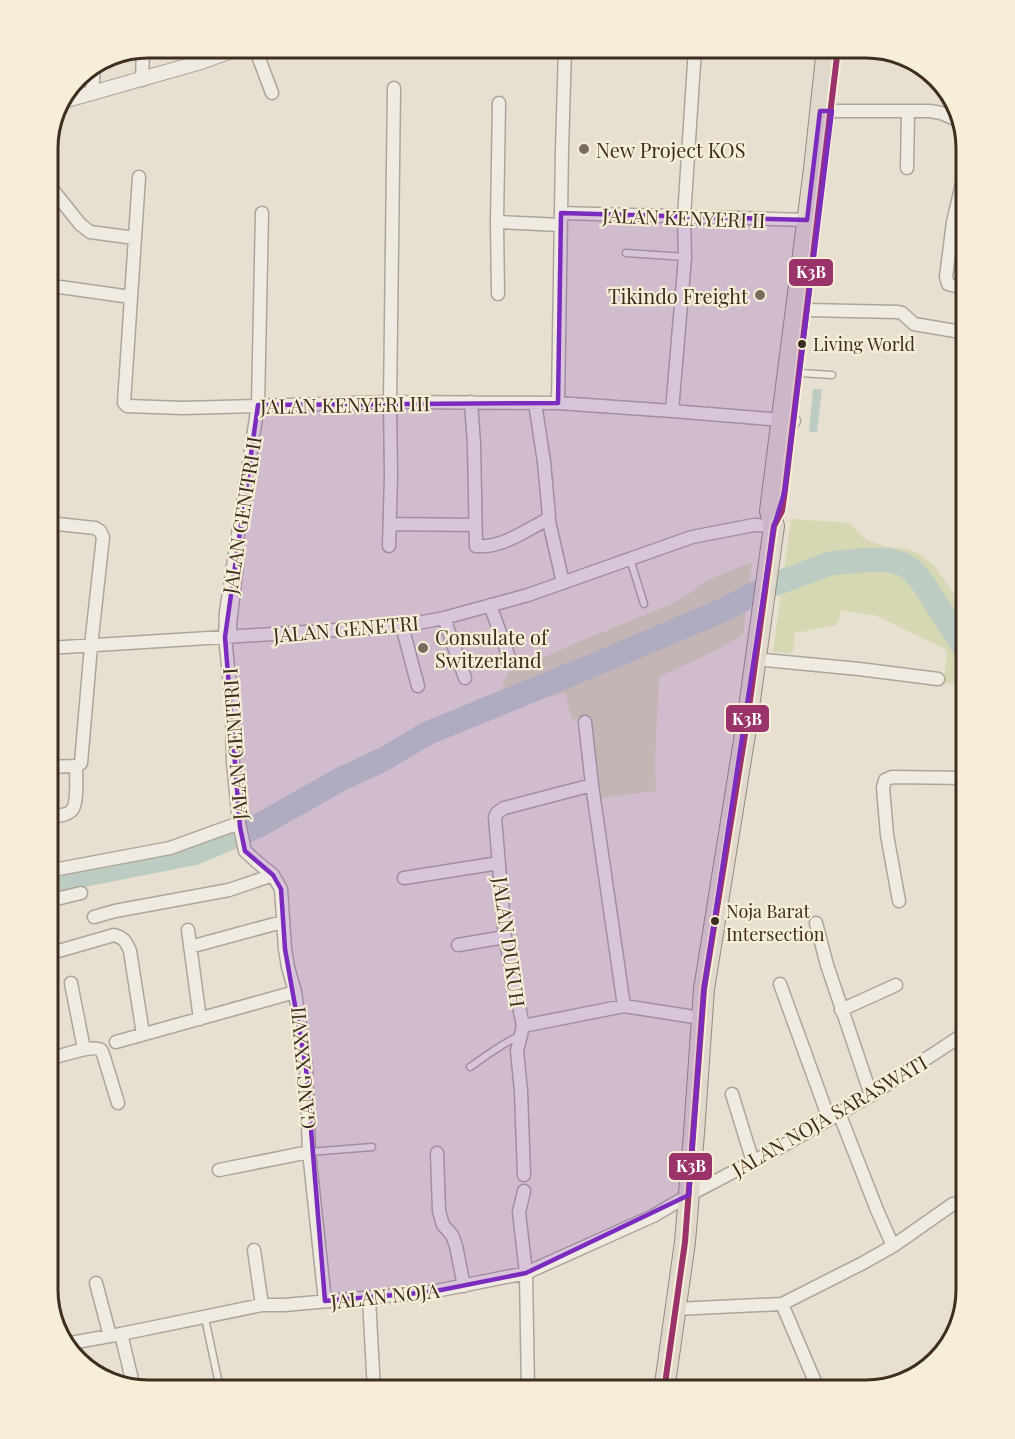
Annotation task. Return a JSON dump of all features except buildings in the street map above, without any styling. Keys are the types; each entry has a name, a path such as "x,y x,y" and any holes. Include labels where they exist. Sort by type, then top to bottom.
{"highway":[{"path":"788,421 800,373 807,310 826,111 827,59"},
{"path":"666,1380 676,1309 682,1199 704,989 745,733 772,534 782,511 807,220 836,59"}],"street":[{"path":"142,59 142,80"},
{"path":"74,98 208,59"},
{"path":"259,59 272,93"},
{"path":"558,403 566,59"},
{"path":"672,411 685,257 684,217 694,59"},
{"path":"92,93 93,78"},
{"path":"390,546 394,88"},
{"path":"498,294 499,103"},
{"path":"826,111 930,111 951,117"},
{"path":"907,168 908,111"},
{"name":"JALAN KENYERI III","path":"139,177 124,403 127,406 183,408 390,402 558,403 788,421"},
{"path":"59,198 80,224 90,232 135,238"},
{"path":"956,209 946,280 950,285 956,286"},
{"name":"JALAN GENITRI II","path":"229,637 226,612 258,405 262,213"},
{"name":"JALAN KENYERI II","path":"497,222 684,217 807,220"},
{"path":"59,287 131,297"},
{"path":"807,310 898,312 914,324 956,331"},
{"path":"471,402 476,546 490,547 504,542 548,518"},
{"path":"535,403 548,518 563,583"},
{"path":"58,767 76,766 81,763 82,758 91,646 104,537 95,528 59,524"},
{"path":"390,524 476,525"},
{"name":"JALAN GENETRI","path":"59,648 402,626 444,618 528,596 692,537 754,525 772,534"},
{"path":"490,605 510,660"},
{"path":"444,618 465,678"},
{"path":"402,626 418,686"},
{"name":"JALAN GENITRI I","path":"229,637 239,825 245,851 273,875"},
{"path":"756,653 938,680"},
{"path":"585,722 624,1006"},
{"path":"58,815 72,810 75,802 76,766"},
{"path":"899,901 887,835 883,788 885,780 892,777 956,778"},
{"name":"JALAN DUKUH","path":"592,785 504,808 495,817 505,937 522,1031 624,1006 701,1019"},
{"path":"58,869 170,848 239,825"},
{"path":"404,878 499,863"},
{"path":"94,917 230,890 273,875"},
{"name":"GANG XXXVII","path":"273,875 281,889 282,922 288,967 306,1068 309,1152 325,1301"},
{"path":"58,898 81,893"},
{"path":"190,948 282,922"},
{"path":"816,923 827,965 871,1095"},
{"path":"188,930 200,1019"},
{"path":"58,951 114,936 123,938 130,951 143,1035"},
{"path":"458,945 505,937"},
{"path":"71,983 84,1049"},
{"path":"780,984 834,1116 893,1246"},
{"path":"842,1010 896,985"},
{"path":"116,1042 294,992"},
{"path":"522,1031 517,1051 524,1175"},
{"name":"JALAN NOJA SARASWATI","path":"682,1199 795,1139 871,1095 956,1039"},
{"path":"58,1056 84,1049 101,1050 118,1103"},
{"path":"732,1094 753,1162"},
{"path":"219,1170 309,1152"},
{"path":"437,1153 439,1211 443,1225 452,1235 456,1246 464,1286"},
{"path":"524,1191 519,1212 526,1273 528,1380"},
{"name":"JALAN NOJA","path":"75,1342 262,1305 431,1292 526,1273 624,1230 682,1199"},
{"path":"676,1309 782,1304 893,1246 953,1204"},
{"path":"254,1250 262,1305"},
{"path":"96,1283 131,1379"},
{"path":"369,1298 373,1380"},
{"path":"782,1304 814,1380"}],"lane":[{"path":"626,253 685,257"},
{"path":"800,373 832,375"},
{"path":"630,559 644,604"},
{"path":"229,637 233,625 240,563"},
{"path":"470,1067 522,1031"},
{"path":"309,1152 372,1147"},
{"path":"205,1318 218,1380"}],"highlighted area":[{"path":"820,111 832,111 785,490 774,526 704,989 689,1195 526,1273 431,1292 325,1301 306,1068 285,949 281,889 273,875 245,851 240,827 225,637 258,405 558,403 561,213 807,220"}],"green space":[{"path":"791,519 850,523 862,537 869,541 918,553 934,565 956,598 956,684 943,683 947,654 945,649 875,615 840,612 836,625 795,632 793,653 773,652"},
{"path":"752,562 743,635 659,677 655,760 656,791 599,798 590,717 572,719 565,693 506,708 503,689 509,672 667,606 705,582"}],"shaded area":[{"path":"813,389 822,389 817,432 809,432"}],"waterway":[{"path":"58,880 195,853 258,826 428,733 725,609 772,585 832,563 889,560 903,564 912,570 923,583 956,635"}],"transit line":[{"name":"K3B","path":"666,1380 685,1242 704,989 747,722 774,526 782,511 785,490 837,59"}],"place":[{"name":"New Project KOS","path":"584,149"},
{"name":"Tikindo Freight","path":"760,295"},
{"name":"Living World","path":"802,344"},
{"name":"Consulate of Switzerland","path":"423,648"},
{"name":"Noja Barat Intersection","path":"715,921"}]}
